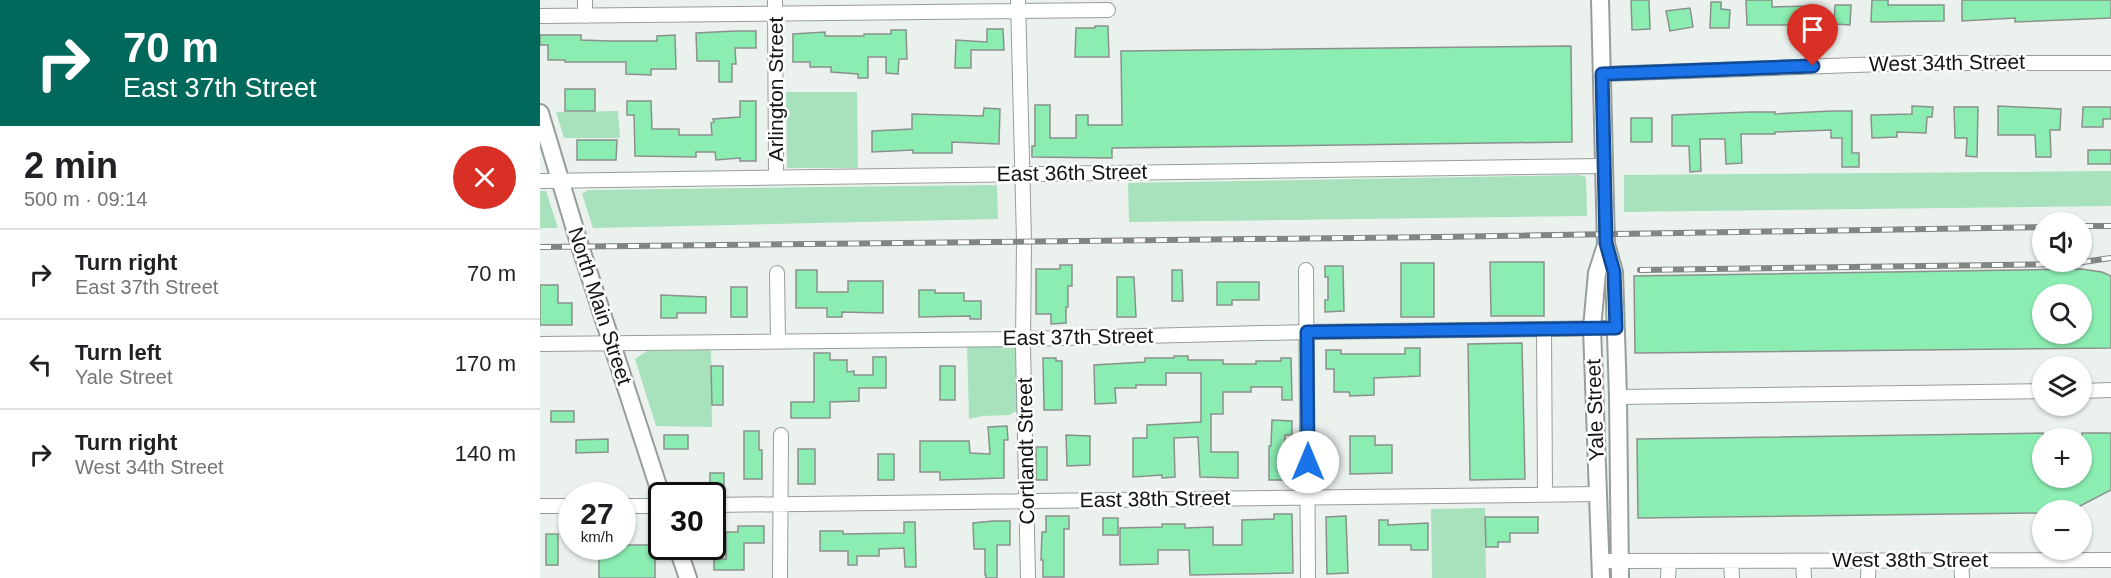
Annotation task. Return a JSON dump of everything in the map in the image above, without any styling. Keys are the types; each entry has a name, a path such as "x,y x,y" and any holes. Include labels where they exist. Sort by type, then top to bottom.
{"main road":[{"name":"Yale Street","path":"1600,0 1606,243 1614,272 1616,328 1620,570"},
{"name":"North Main Street","path":"540,113 657,482"},
{"name":"Yale Street","path":"1601,569 1592,328 1597,273 1606,243"},
{"path":"1594,396 1618,397"},
{"path":"681,560 687,578"}],"street":[{"path":"585,0 585,16"},
{"path":"540,16 775,7 1018,6 1108,10"},
{"name":"Cortlandt Street","path":"1018,6 1028,578"},
{"name":"Arlington Street","path":"775,7 776,177"},
{"name":"West 34th Street","path":"1602,74 1924,63 2111,63"},
{"name":"East 36th Street","path":"540,181 1604,166"},
{"path":"1306,270 1308,578"},
{"path":"777,273 778,340"},
{"name":"East 37th Street","path":"540,344 1023,339 1616,328"},
{"path":"1544,329 1545,494"},
{"path":"2092,391 2111,390"},
{"path":"1618,397 2032,391"},
{"path":"780,578 781,435"},
{"name":"East 38th Street","path":"726,505 1598,494"},
{"path":"540,506 558,506"},
{"path":"1868,578 1869,560"},
{"path":"1961,560 1962,578"},
{"name":"West 38th Street","path":"1601,569 1620,570 1669,561 2111,560"},
{"path":"1668,578 1669,561"},
{"path":"1731,561 1732,578"},
{"path":"1803,561 1804,578"}],"green space":[{"path":"786,92 857,92 858,168 787,168"},
{"path":"618,111 620,138 564,138 556,112"},
{"path":"2111,171 2111,206 1624,212 1624,175"},
{"path":"1579,175 1586,177 1587,216 1129,222 1128,183"},
{"path":"997,185 998,219 593,228 582,194 588,190"},
{"path":"540,191 546,191 558,228 540,228"},
{"path":"967,344 1014,344 1018,347 1019,412 969,419"},
{"path":"711,350 712,427 656,426 635,359 647,351"},
{"path":"1485,508 1486,578 1432,578 1431,509"}],"building":[{"path":"1631,0 1649,0 1650,29 1632,30"},
{"path":"1746,0 1772,0 1772,7 1812,6 1812,25 1747,25"},
{"path":"1872,0 1888,0 1888,5 1944,5 1944,21 1871,22"},
{"path":"1962,0 2111,0 2111,18 2015,22 2015,18 1962,21"},
{"path":"1711,2 1721,2 1721,9 1730,10 1729,28 1710,28"},
{"path":"1835,5 1851,5 1850,25 1834,24"},
{"path":"1690,8 1693,27 1670,31 1666,11"},
{"path":"1095,26 1108,26 1109,57 1075,57 1076,28 1095,28"},
{"path":"987,29 1003,29 1004,50 971,50 971,68 955,68 956,40 987,42"},
{"path":"891,30 906,30 907,59 899,59 898,74 886,73 886,57 868,57 868,78 858,78 858,74 831,72 831,67 810,67 810,62 793,62 793,34 825,32 825,36 864,36 864,34 891,34"},
{"path":"756,31 756,48 735,48 736,64 732,64 732,82 719,82 719,61 697,61 696,33"},
{"path":"540,35 581,35 581,40 657,41 657,36 675,35 676,69 651,69 651,75 626,74 626,62 548,60 548,45 540,45"},
{"path":"1571,46 1572,142 1112,148 1112,158 1032,157 1032,146 1035,146 1035,105 1050,105 1050,138 1076,138 1076,115 1088,115 1088,125 1122,125 1121,51"},
{"path":"565,89 595,89 595,111 565,111"},
{"path":"627,101 651,101 652,129 679,129 679,135 712,135 713,119 740,117 740,101 756,101 756,161 740,161 740,158 716,160 715,152 696,152 696,157 635,156 634,115 627,115"},
{"path":"1912,106 1933,107 1932,117 1927,117 1926,133 1897,132 1897,137 1872,138 1871,115 1912,114"},
{"path":"1998,106 2061,109 2060,130 2050,130 2051,157 2036,157 2035,135 1998,135"},
{"path":"1954,107 1978,107 1977,157 1966,156 1967,138 1955,138"},
{"path":"2083,107 2111,107 2111,119 2103,119 2103,127 2082,127"},
{"path":"984,108 1000,109 999,144 952,142 952,153 913,153 913,150 872,152 872,131 912,129 912,114 983,116"},
{"path":"1852,111 1852,153 1859,153 1859,167 1842,167 1842,138 1831,138 1831,130 1741,134 1742,163 1726,164 1725,139 1700,139 1701,171 1690,172 1689,146 1672,146 1672,115"},
{"path":"1631,118 1652,118 1652,142 1631,142"},
{"path":"577,140 617,140 616,160 577,160"},
{"path":"2088,150 2111,150 2111,164 2088,164"},
{"path":"1490,262 1544,262 1544,316 1491,316"},
{"path":"1401,263 1434,263 1434,317 1401,317"},
{"path":"1060,265 1072,265 1072,286 1068,286 1066,323 1051,324 1051,314 1036,314 1036,269 1060,269"},
{"path":"1325,266 1343,266 1344,311 1325,312 1325,300 1328,300 1328,277 1325,277"},
{"path":"796,270 817,270 817,292 848,292 848,281 883,281 883,313 842,312 842,317 827,317 827,308 796,308"},
{"path":"1172,270 1182,270 1183,301 1172,301"},
{"path":"2032,270 2032,272 2092,271 2111,276 2111,348 1635,353 1634,276"},
{"path":"1117,277 1134,277 1136,317 1117,317"},
{"path":"1217,282 1259,282 1259,300 1232,300 1232,305 1217,305"},
{"path":"540,285 558,285 558,303 572,303 572,325 540,325"},
{"path":"731,287 747,287 747,317 731,317"},
{"path":"919,290 935,290 935,293 964,293 964,301 981,301 981,319 970,319 970,316 919,317"},
{"path":"661,295 706,297 706,313 677,313 677,318 661,318"},
{"path":"1522,343 1525,479 1470,480 1468,344"},
{"path":"1405,348 1420,348 1420,376 1374,378 1374,395 1350,396 1349,392 1334,392 1334,369 1326,369 1326,350 1341,350 1341,354 1405,354"},
{"path":"814,353 830,353 830,360 847,360 847,372 854,371 854,375 873,375 873,357 886,357 886,388 859,388 859,401 830,402 830,418 791,418 791,402 814,402"},
{"path":"1174,356 1188,356 1188,360 1223,360 1223,364 1256,364 1256,361 1281,361 1281,358 1291,358 1292,400 1282,400 1282,387 1251,387 1251,392 1223,392 1223,414 1211,414 1211,452 1238,452 1238,478 1200,477 1198,437 1174,438 1175,477 1162,478 1162,475 1133,477 1133,438 1147,438 1147,425 1201,422 1201,373 1166,373 1166,385 1115,388 1116,403 1095,404 1094,365 1145,362 1145,358 1174,358"},
{"path":"1043,358 1056,358 1056,361 1062,361 1062,410 1044,410"},
{"path":"711,366 723,366 723,405 712,405"},
{"path":"940,366 955,366 955,400 940,400"},
{"path":"551,411 574,411 574,422 551,422"},
{"path":"1272,420 1292,421 1292,435 1285,435 1285,480 1269,480"},
{"path":"1007,426 1008,440 1004,440 1004,478 940,480 940,472 920,472 920,441 969,441 970,453 990,454 988,427"},
{"path":"744,431 759,431 759,450 762,450 762,479 744,479"},
{"path":"2032,433 2032,488 2092,488 2092,433 2111,433 2111,490 2092,500 2032,500 2032,513 1638,518 1637,439"},
{"path":"664,435 688,435 688,449 664,449"},
{"path":"1066,435 1090,436 1090,465 1067,466"},
{"path":"1350,436 1375,436 1375,445 1392,445 1392,473 1350,474"},
{"path":"608,439 608,452 576,453 576,440"},
{"path":"1036,447 1047,447 1047,480 1036,480"},
{"path":"798,449 815,449 815,484 798,484"},
{"path":"878,454 894,454 894,480 878,480"},
{"path":"710,473 724,473 724,482 710,482"},
{"path":"1274,514 1292,514 1293,573 1190,575 1189,550 1158,550 1158,564 1120,565 1120,528 1162,527 1162,524 1185,524 1185,528 1213,527 1213,545 1242,545 1242,520 1274,519"},
{"path":"1046,516 1069,516 1069,529 1064,529 1064,577 1043,577 1042,532 1046,532"},
{"path":"1346,516 1348,573 1327,574 1326,517"},
{"path":"1485,517 1538,517 1538,533 1510,533 1510,542 1498,542 1498,547 1486,547"},
{"path":"1103,518 1118,518 1118,535 1103,535"},
{"path":"1379,520 1388,520 1388,525 1428,523 1428,550 1411,550 1411,545 1379,545"},
{"path":"1010,521 1010,545 997,545 997,578 986,578 985,549 974,549 973,523"},
{"path":"904,522 915,522 916,567 905,567 904,548 879,549 879,556 857,556 857,565 848,565 848,551 820,551 820,531 843,531 843,534 904,533"},
{"path":"738,526 764,526 764,543 744,543 744,570 714,570 714,560 726,560 726,532 738,532"},
{"path":"546,534 558,534 558,565 546,565"},
{"path":"636,545 648,545 648,560 655,560 655,578 599,578 599,560 636,560"}],"railway":[{"path":"2092,226 2111,226"},
{"path":"540,247 1439,237 2032,227"},
{"path":"1640,270 2069,264 2111,258"}],"route":[{"path":"1308,462 1307,332 1616,328 1614,272 1606,243 1602,74 1813,66"}]}
